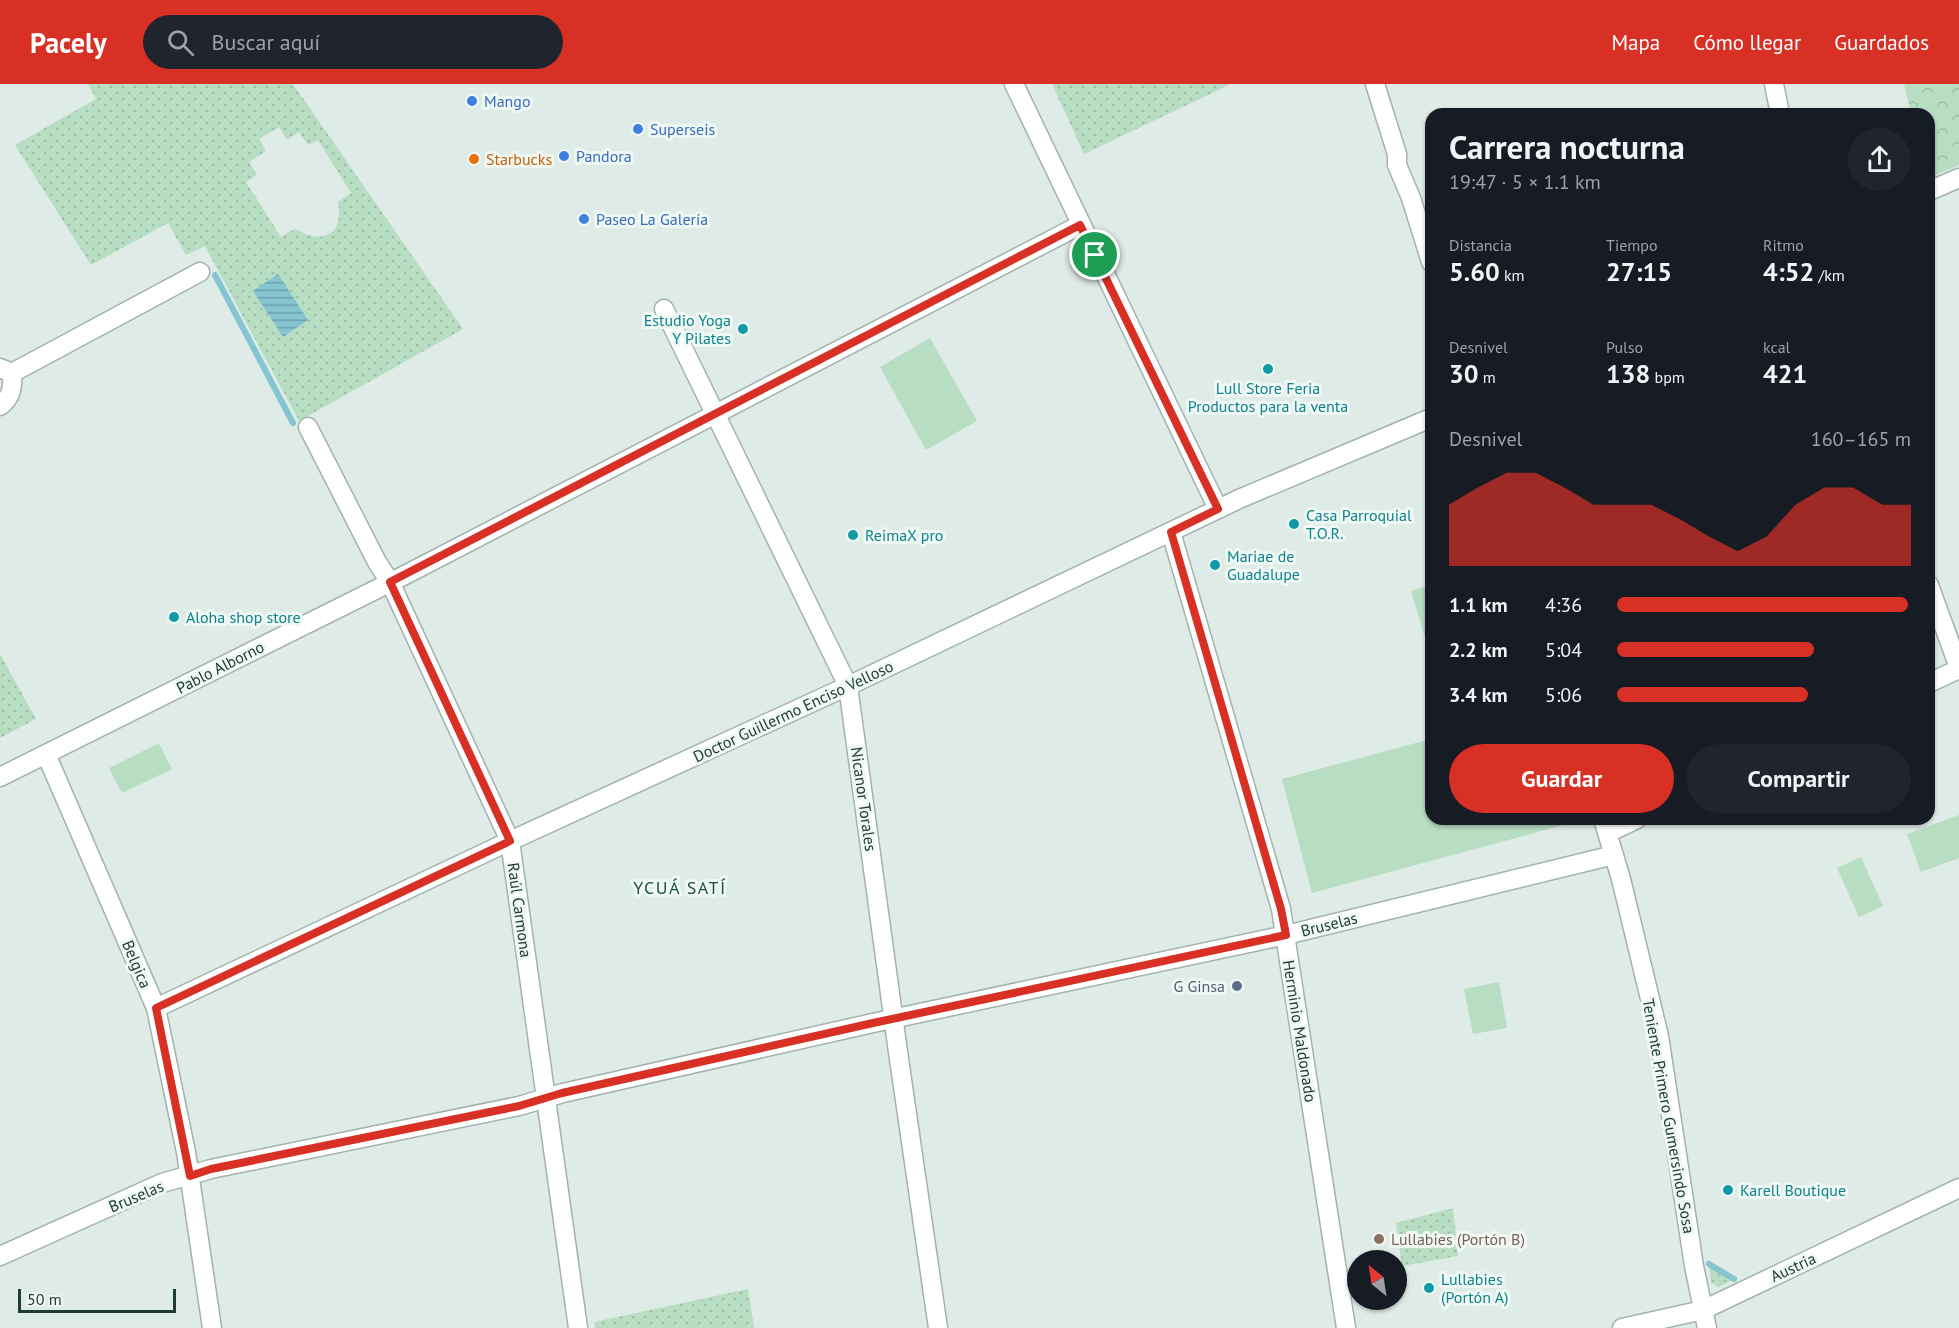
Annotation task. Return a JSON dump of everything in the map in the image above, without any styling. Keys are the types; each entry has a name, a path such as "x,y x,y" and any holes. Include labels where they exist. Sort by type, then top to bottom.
{"street":[{"path":"1014,84 1218,509"},
{"path":"1375,84 1396,154 1397,165 1411,198 1425,243"},
{"path":"1774,84 1779,108"},
{"path":"1935,188 1959,178"},
{"name":"Pablo Alborno","path":"0,777 390,582 1080,225"},
{"path":"0,406 8,400 13,386 6,371 200,272"},
{"name":"Nicanor Torales","path":"664,309 848,686 938,1328"},
{"name":"Doctor Guillermo Enciso Velloso","path":"156,1008 510,841 848,686 1218,509 1425,421"},
{"name":"Raúl Carmona","path":"308,427 371,552 390,582 510,841 578,1328"},
{"name":"Herminio Maldonado","path":"1171,532 1278,898 1286,935 1346,1328"},
{"path":"1935,602 1959,668 1935,680"},
{"name":"Belgica","path":"46,754 156,1008 190,1176 212,1328"},
{"name":"Teniente Primero Gumersindo Sosa","path":"1605,826 1659,1036 1694,1266 1707,1328"},
{"name":"Bruselas","path":"0,1256 162,1183 211,1169 519,1106 894,1018 1286,935 1614,855"},
{"name":"Austria","path":"1622,1328 1703,1310 1959,1188"}],"green space":[{"path":"88,84 293,84 463,329 299,421 205,246 186,255 168,223 91,265 15,145 96,99","holes":["279,127 287,140 299,132 308,145 318,140 351,193 338,202 338,222 336,228 327,235 312,236 294,229 281,237 246,182 257,175 249,162 266,151 259,139"]},
{"path":"1052,84 1231,84 1084,154"},
{"path":"1904,84 1959,84 1959,165 1935,175 1935,108 1910,108"},
{"path":"930,338 977,421 926,450 880,367"},
{"path":"1425,587 1425,638 1411,591"},
{"path":"0,654 36,719 0,738"},
{"path":"1425,741 1425,825 1564,825 1312,893 1282,779"},
{"path":"159,743 172,769 122,793 109,768"},
{"path":"1959,815 1959,858 1921,872 1907,834"},
{"path":"1861,857 1883,906 1859,917 1837,868"},
{"path":"1499,982 1507,1028 1473,1034 1464,989"},
{"path":"1453,1208 1458,1256 1407,1265 1407,1250 1400,1250 1396,1223"},
{"path":"1709,1264 1734,1279 1718,1287 1711,1282"},
{"path":"748,1289 754,1328 595,1328 594,1322"}],"water":[{"path":"278,274 308,320 283,337 253,291"}],"waterway":[{"path":"215,275 293,423"},
{"path":"1709,1264 1734,1279"}],"place":[{"name":"Mango","path":"472,101"},
{"name":"Superseis","path":"638,129"},
{"name":"Pandora","path":"564,156"},
{"name":"Starbucks","path":"474,159"},
{"name":"Paseo La Galería","path":"584,219"},
{"name":"Estudio Yoga Y Pilates","path":"743,329"},
{"name":"Lull Store Feria Productos para la venta","path":"1268,369"},
{"name":"Casa Parroquial T.O.R.","path":"1294,524"},
{"name":"ReimaX pro","path":"853,535"},
{"name":"Mariae de Guadalupe","path":"1215,565"},
{"name":"Aloha shop store","path":"174,617"},
{"name":"G Ginsa","path":"1237,986"},
{"name":"Karell Boutique","path":"1728,1190"},
{"name":"Lullabies (Portón B)","path":"1379,1239"},
{"name":"Lullabies (Portón A)","path":"1429,1288"}],"district":[{"name":"YCUÁ SATÍ","path":"680,888"}],"route":[{"path":"1080,225 1095,255 1218,509 1171,532 1281,909 1286,935 873,1023 562,1093 519,1106 211,1169 190,1176 156,1008 510,841 390,582 1080,225"}]}
